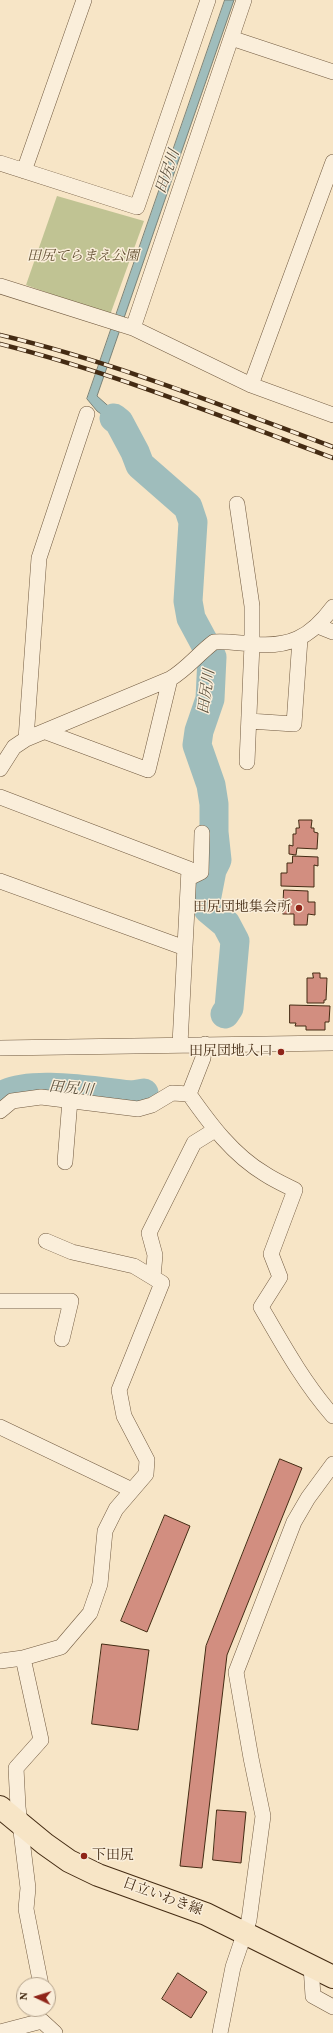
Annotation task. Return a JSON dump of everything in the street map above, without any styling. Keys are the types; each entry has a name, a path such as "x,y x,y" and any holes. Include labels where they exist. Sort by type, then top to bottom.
{"main road":[{"name":"日立いわき線","path":"0,1807 21,1825 69,1860 98,1875 206,1914 245,1932 333,1977"}],"street":[{"path":"24,171 84,0"},
{"path":"0,163 137,207 208,0"},
{"path":"124,325 244,0"},
{"path":"231,38 333,72"},
{"path":"251,385 328,194 333,162"},
{"path":"0,286 124,325 251,385 333,415"},
{"path":"26,739 39,558 87,414"},
{"path":"237,504 252,606 252,644 247,762"},
{"path":"1,766 14,747 26,739 46,732 106,704 170,680 186,669 209,646 288,643 300,639 318,626 333,607"},
{"path":"318,626 333,632"},
{"path":"249,721 294,724 300,639"},
{"path":"46,732 148,770 170,680"},
{"path":"0,797 189,868 180,1044"},
{"path":"189,878 200,872 202,833"},
{"path":"0,881 185,948"},
{"path":"0,1048 180,1044 333,1043"},
{"path":"189,1094 203,1058 205,1044"},
{"path":"0,1111 12,1101 40,1097 138,1109 152,1105 172,1093 189,1094"},
{"path":"189,1094 215,1130 239,1154 264,1174 295,1190 271,1254 280,1277 261,1307 284,1347 316,1396 333,1416"},
{"path":"65,1162 70,1100"},
{"path":"153,1277 154,1255 149,1233 194,1143 215,1130"},
{"path":"0,1661 23,1658 61,1647 90,1613 100,1584 105,1532 116,1509 146,1474 147,1460 124,1416 118,1390 162,1283 134,1266 72,1252 46,1241"},
{"path":"0,1301 71,1301 62,1339"},
{"path":"0,1427 132,1490"},
{"path":"220,2033 233,1967 249,1920 263,1816 236,1672 294,1522 308,1498 333,1464"},
{"path":"23,1658 41,1740 16,1768 28,1888 26,1909 39,1977"},
{"path":"311,1966 313,1996 333,2007"},
{"path":"0,2032 37,2017"},
{"path":"43,2017 55,2033"}],"green space":[{"name":"田尻てらまえ公園","path":"57,196 144,221 110,315 26,285"}],"water":[{"path":"225,0 234,0 97,396 123,419 140,449 131,454 115,424 97,411 87,399"}],"building":[{"path":"299,820 312,820 311,828 314,828 314,832 318,833 317,849 297,848 296,855 289,854 289,845 293,846 293,834 296,834 296,828 299,828"},
{"path":"293,856 318,857 318,866 314,865 314,887 281,886 281,873 287,873 287,863 292,863"},
{"name":"田尻団地集会所","path":"284,890 308,891 308,902 315,902 315,915 308,914 307,925 294,925 294,914 283,914"},
{"path":"313,973 320,973 320,978 327,978 326,1000 324,1000 324,1003 307,1003 307,978 313,978"},
{"path":"290,1005 330,1006 329,1022 325,1022 325,1030 306,1030 306,1026 295,1026 296,1023 290,1023"},
{"path":"280,1459 302,1468 227,1655 202,1868 180,1866 206,1646"},
{"path":"165,1515 190,1526 147,1632 121,1621"},
{"path":"102,1644 149,1650 138,1730 92,1724"},
{"path":"217,1810 246,1812 241,1863 213,1860"},
{"path":"178,1973 207,1992 191,2018 162,1999"}],"waterway":[{"name":"田尻川","path":"114,418 119,422 135,452 140,465 188,507 193,522 188,601 191,618 212,657 210,699 199,731 197,745 211,785 214,804 214,832 217,860 212,870 206,901 208,909 226,924 235,941 229,1008 225,1014"},
{"name":"田尻川","path":"0,1097 11,1091 44,1087 83,1089 132,1095 144,1093"}],"railway":[{"path":"0,335 43,346 126,371 333,447"},
{"path":"0,344 85,368 126,382 333,458"}],"place":[{"name":"田尻団地集会所","path":"299,908"},
{"name":"田尻団地入口","path":"281,1052"},
{"name":"下田尻","path":"84,1856"}]}
